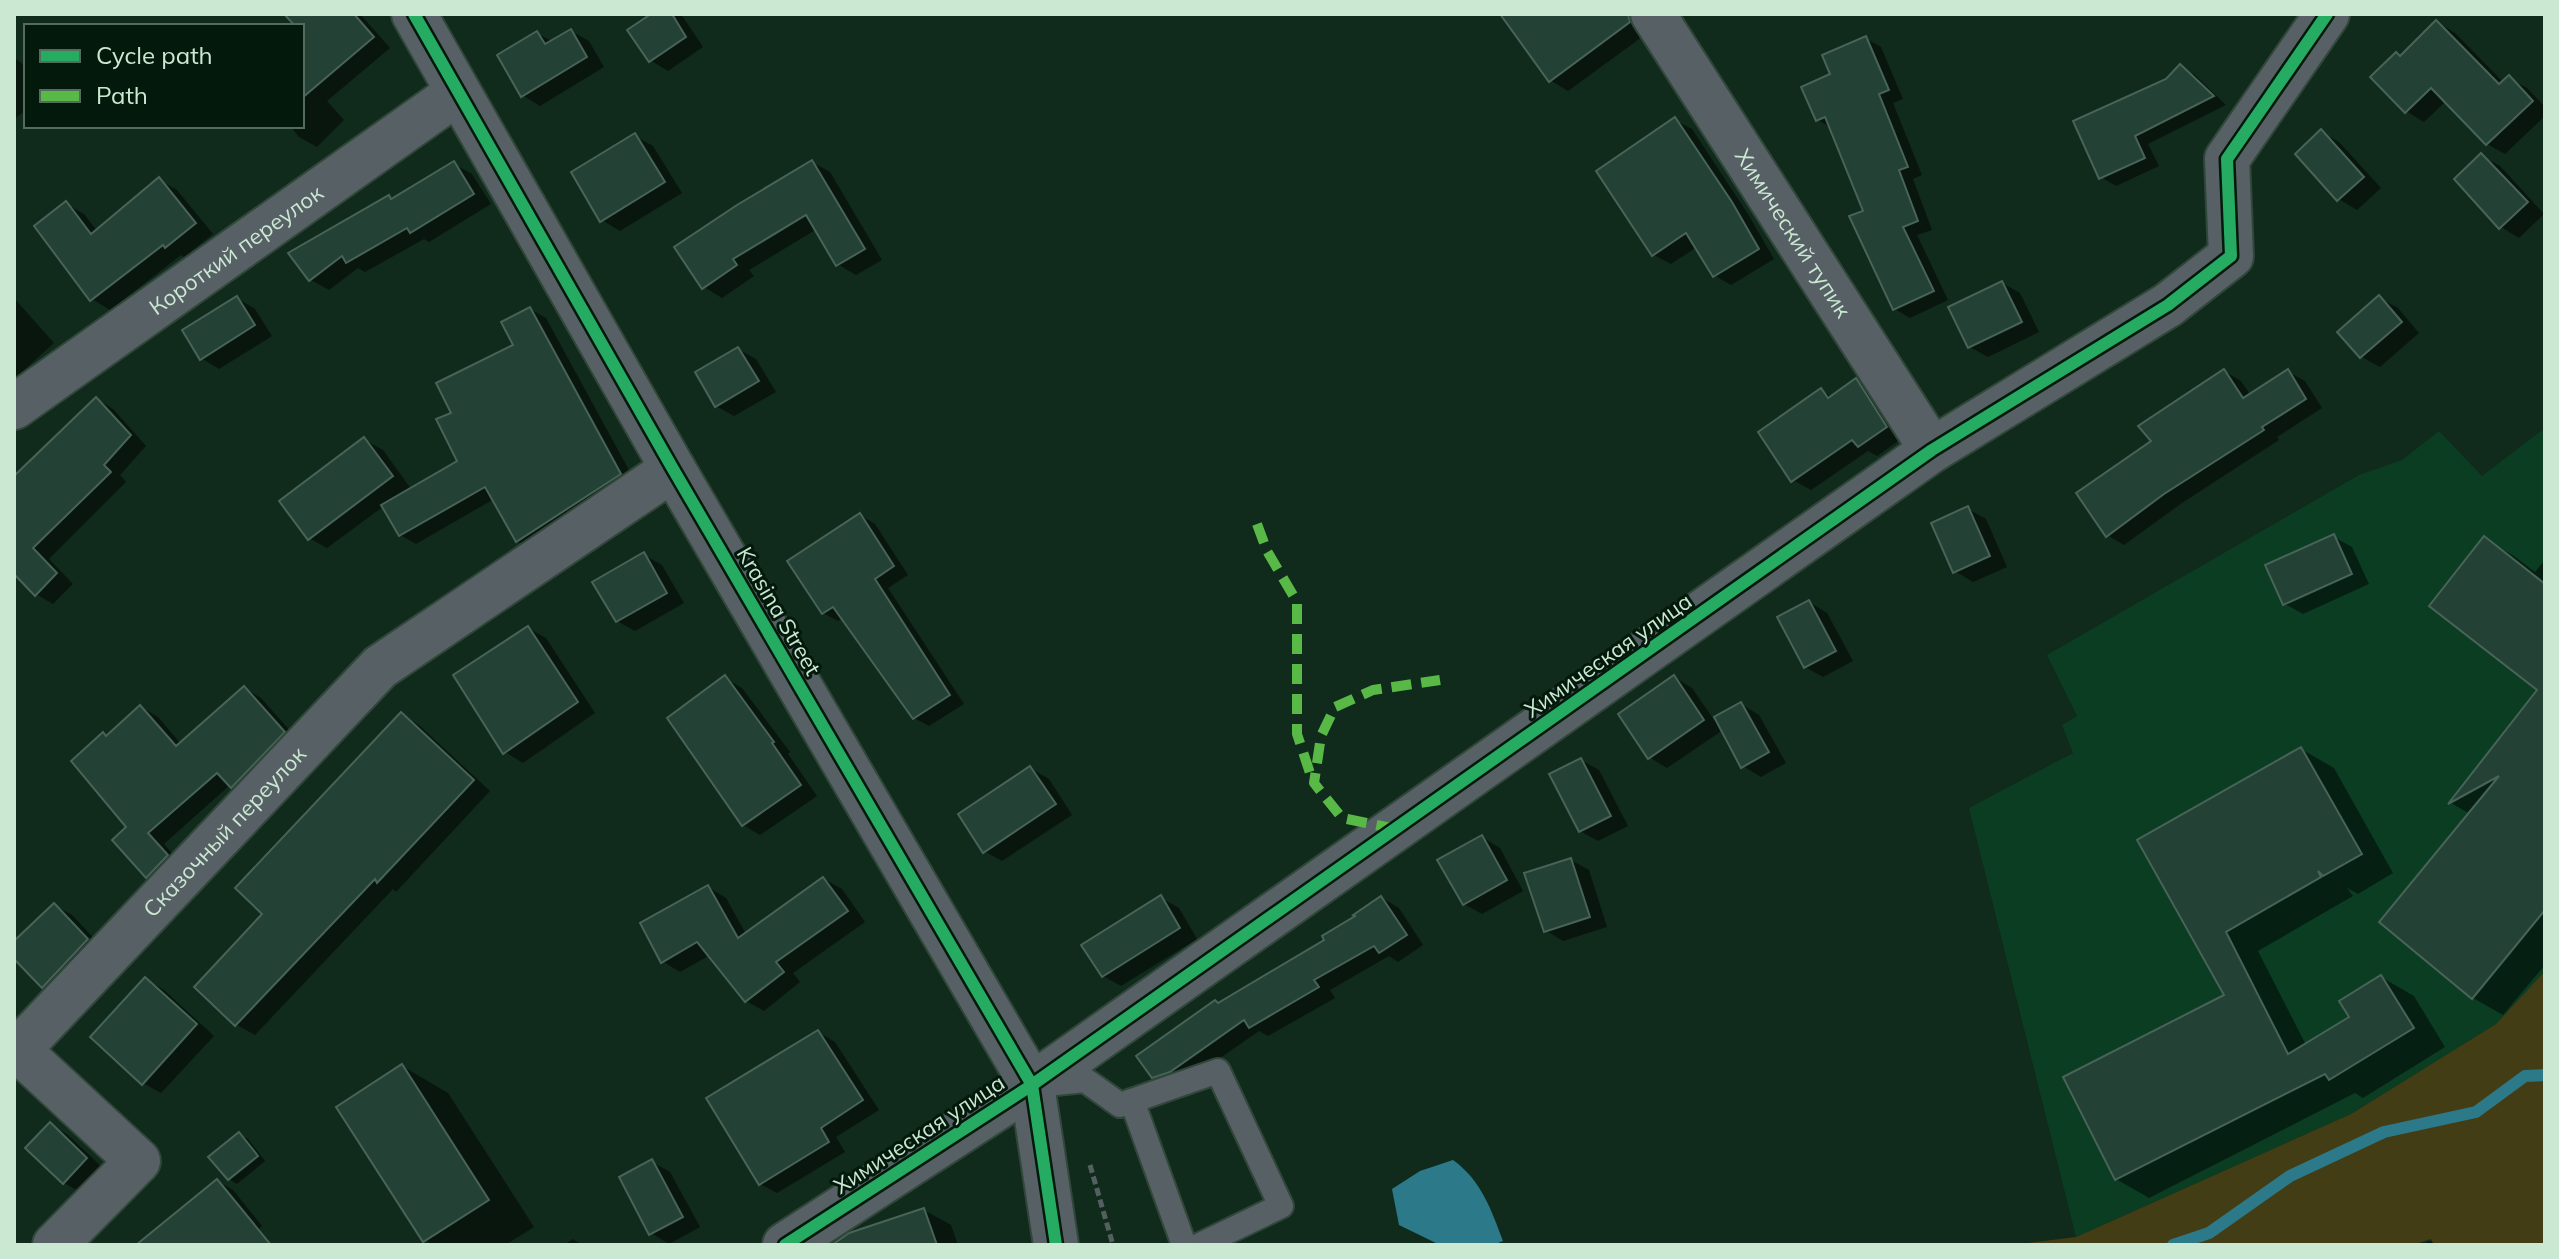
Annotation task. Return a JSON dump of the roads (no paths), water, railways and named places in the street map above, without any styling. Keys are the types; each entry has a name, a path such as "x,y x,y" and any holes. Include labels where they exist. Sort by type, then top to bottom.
{"street":[{"name":"Krasina Street","path":"414,14 673,469 1032,1085 1056,1245"},
{"name":"Химический тупик","path":"1653,14 1932,450"},
{"name":"Химическая улица","path":"785,1245 1032,1085 1932,450 2168,305 2231,256 2227,159 2327,14"},
{"name":"Короткий переулок","path":"14,407 457,93"},
{"name":"Сказочный переулок","path":"55,1245 138,1161 18,1050 380,667 673,469"}],"lane":[{"path":"1032,1085 1085,1080 1120,1105 1218,1071 1281,1206 1200,1245"},
{"path":"1132,1101 1184,1245"}],"water":[{"path":"1453,1160 1478,1186 1503,1241 1493,1245 1440,1245 1399,1225 1392,1189 1420,1171"}],"waterway":[{"path":"2173,1245 2209,1233 2290,1176 2384,1132 2476,1112 2525,1076 2545,1075"}]}
